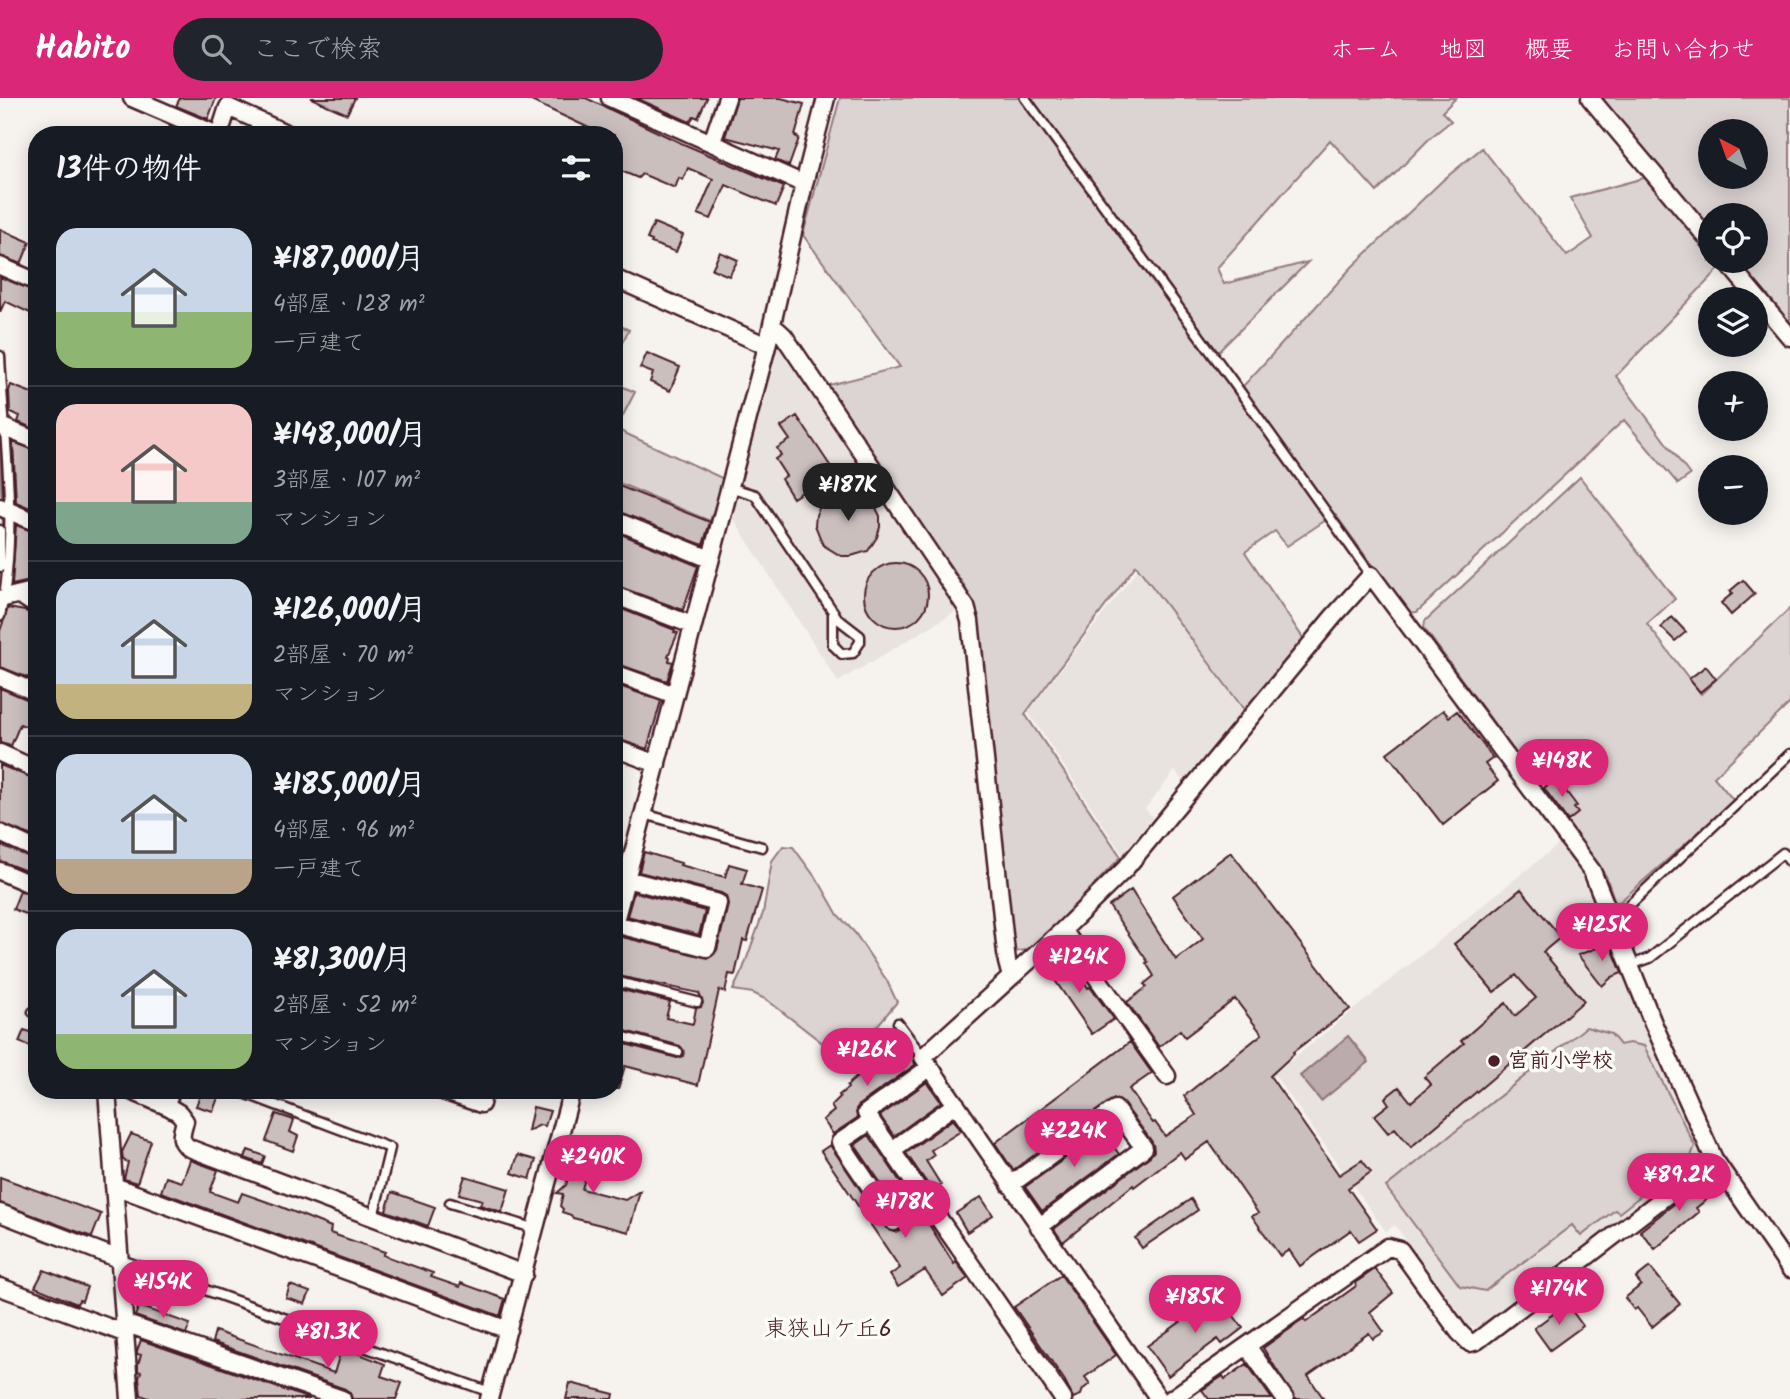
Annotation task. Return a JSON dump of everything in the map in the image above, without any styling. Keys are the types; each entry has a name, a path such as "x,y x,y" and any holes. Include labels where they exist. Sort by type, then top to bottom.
{"street":[{"path":"132,98 198,126"},
{"path":"712,142 727,98"},
{"path":"623,890 767,346 804,184 827,98"},
{"path":"1590,98 1698,227"},
{"path":"620,100 804,184"},
{"path":"222,126 229,103 273,126"},
{"path":"0,267 28,278"},
{"path":"1736,273 1790,337"},
{"path":"623,282 767,346"},
{"path":"772,325 784,336 966,607 970,621 1007,962 1012,977"},
{"path":"2,426 28,437"},
{"path":"4,509 28,519"},
{"path":"623,524 710,559"},
{"path":"1063,1399 866,1113 927,1062 1125,869 1332,617 1371,575 1592,871 1658,1034 1714,1159 1790,1269"},
{"path":"8,597 28,592"},
{"path":"8,597 28,603"},
{"path":"623,598 692,625"},
{"path":"623,676 675,695"},
{"path":"0,677 28,688"},
{"path":"623,751 657,764"},
{"path":"0,753 28,765"},
{"path":"0,833 28,846"},
{"path":"0,872 28,883"},
{"path":"623,926 707,948 718,903 626,879"},
{"path":"1063,930 1167,1076"},
{"path":"927,1062 1159,1399"},
{"path":"108,1099 130,1399"},
{"path":"150,1099 179,1113 185,1121 181,1137 183,1143 189,1147 524,1274"},
{"path":"466,1099 481,1104 482,1099"},
{"path":"489,1396 569,1099"},
{"path":"892,1150 956,1104"},
{"path":"1010,1185 1115,1110 1144,1148 1039,1227"},
{"path":"871,1121 840,1142 848,1154 894,1222 925,1201"},
{"path":"1171,1399 1193,1393 1247,1346 1388,1247 1400,1250 1459,1332 1470,1343 1477,1342 1714,1159"},
{"path":"114,1186 508,1330"},
{"path":"0,1213 119,1259"},
{"path":"0,1287 342,1399"},
{"path":"1247,1346 1285,1399"}],"lane":[{"path":"1025,98 1371,575"},
{"path":"0,356 4,509 10,549 8,597 0,616"},
{"path":"729,487 755,495 833,611 838,619 859,636 860,642 853,653 842,654 833,645 833,611"},
{"path":"0,530 0,567"},
{"path":"1580,929 1594,916 1622,912 1790,754"},
{"path":"644,814 762,847"},
{"path":"1631,965 1650,958 1783,853 1790,862"},
{"path":"623,983 697,1002"},
{"path":"898,1023 927,1062"},
{"path":"623,1037 678,1052"},
{"path":"169,1107 172,1099"},
{"path":"260,1099 390,1148 373,1217"},
{"path":"450,1203 536,1228"},
{"path":"119,1259 489,1396"}],"shaded area":[{"path":"840,98 1456,98 1442,112 1451,121 1430,138 1377,192 1330,140 1217,268 1224,284 1308,262 1211,359 1236,394 1352,267 1443,180 1482,148 1567,256 1593,238 1570,198 1648,177 1698,237 1698,273 1715,273 1702,287 1698,287 1698,291 1616,376 1690,475 1678,484 1624,420 1417,612 1407,613 1335,514 1287,546 1275,531 1245,552 1305,641 1245,711 1136,565 1025,714 1121,857 1032,949 1013,952 978,615 964,585 821,387 900,367 803,235"},
{"path":"1604,98 1790,98 1790,328 1768,302 1768,287 1755,287 1743,273 1768,273 1768,203 1698,203 1698,218 1601,101"},
{"path":"623,327 629,330 623,341"},
{"path":"783,343 960,609 838,682 730,514 775,346"},
{"path":"623,387 635,392 623,415"},
{"path":"623,432 724,479 710,521 623,485"},
{"path":"1580,477 1675,599 1647,624 1701,694 1790,608 1790,703 1714,777 1734,801 1616,905 1606,876 1424,628 1425,621"},
{"path":"1138,569 1244,712 1186,785 1175,771 1145,809 1153,817 1123,855 1028,712"},
{"path":"1561,842 1584,872 1648,1032 1701,1152 1697,1161 1482,1328 1468,1327 1395,1225 1386,1232 1274,1074"},
{"path":"783,846 793,847 821,885 838,915 855,933 887,981 897,1002 847,1062 767,1000 753,993 733,990 763,913 772,861"},
{"path":"1586,1027 1611,1034 1620,1045 1629,1043 1644,1046 1695,1146 1691,1156 1619,1213 1615,1210 1581,1236 1572,1225 1485,1291 1460,1286 1386,1187"},
{"path":"1348,1036 1369,1062 1321,1101 1300,1076"}],"building":[{"path":"180,98 216,98 208,119 176,106"},
{"path":"311,98 355,98 347,114"},
{"path":"525,98 586,98 784,187 776,206 726,185 711,219 698,214 713,179 688,168 683,180 679,178 675,188 642,174 638,178 623,172 623,126 585,126"},
{"path":"636,98 707,98 698,118 694,116 690,122"},
{"path":"737,98 781,98 804,104 795,136 799,138 789,166 775,160 779,151 725,137"},
{"path":"654,223 683,235 676,252 647,239"},
{"path":"0,229 28,241 21,264 0,256"},
{"path":"720,252 738,260 729,276 712,269"},
{"path":"0,277 28,288 28,312 5,301 0,312"},
{"path":"647,353 680,367 670,391 650,382 653,373 640,368"},
{"path":"11,385 28,392 28,426 18,422 20,416 10,412"},
{"path":"797,416 831,467 831,473 793,498 781,479 786,476 775,459 781,455 777,448 790,440 781,427"},
{"path":"13,442 28,448 28,507 16,502"},
{"path":"623,488 710,522 703,545 623,514"},
{"path":"848,491 868,498 880,516 880,527 868,551 841,556 823,545 815,525 816,515 825,494"},
{"path":"16,525 28,530 28,582 12,585"},
{"path":"623,535 698,566 683,610 623,588"},
{"path":"890,563 902,563 919,572 926,583 926,607 919,618 902,627 890,627 878,622 869,613 864,601 864,589 869,577 878,568"},
{"path":"1743,580 1755,594 1731,615 1721,603"},
{"path":"8,608 28,612 28,678 0,667 0,631"},
{"path":"623,610 678,633 668,656 669,661 673,662 667,681 623,666"},
{"path":"1672,617 1686,632 1675,641 1661,627"},
{"path":"1706,666 1716,679 1700,692 1689,679"},
{"path":"623,687 661,701 647,749 623,741"},
{"path":"0,688 28,699 28,727 20,724 11,746 0,743"},
{"path":"1443,710 1449,717 1457,711 1493,758 1485,764 1498,781 1443,825 1387,753"},
{"path":"0,765 28,776 28,834 0,823"},
{"path":"1556,778 1577,806 1574,808 1578,813 1568,821 1544,788"},
{"path":"1,845 28,856 28,872 0,861"},
{"path":"644,852 725,877 729,864 747,869 742,884 762,890 747,941 743,940 735,975 729,974 725,992 719,990 698,1085 625,1066 623,1073 623,1043 677,1058 683,1056 684,1051 680,1046 623,1030 623,990 670,1002 666,1018 693,1024 696,1008 703,1003 699,993 623,977 623,937 709,958 717,950 728,905 726,896 639,872"},
{"path":"1231,852 1350,1009 1293,1052 1294,1054 1270,1076 1339,1175 1362,1160 1371,1172 1348,1188 1377,1229 1359,1241 1351,1230 1300,1266 1289,1250 1280,1256 1252,1216 1258,1213 1209,1142 1185,1159 1180,1152 1134,1187 1133,1185 1063,1242 1054,1229 1150,1156 1154,1151 1152,1142 1123,1103 1115,1099 1013,1170 995,1143 1130,1042 1152,1073 1129,1089 1165,1136 1196,1115 1184,1096 1262,1034 1235,999 1185,1037 1180,1030 1159,1047 1127,1002 1147,987 1144,984 1154,976 1146,963 1148,962 1109,906 1131,890 1176,960 1203,939 1173,896"},
{"path":"1521,889 1561,937 1543,952 1584,1001 1411,1147 1395,1128 1388,1133 1374,1116 1389,1104 1385,1098 1399,1087 1411,1102 1431,1085 1424,1077 1464,1043 1461,1041 1486,1019 1506,1003 1515,1016 1536,998 1516,975 1494,992 1454,944"},
{"path":"20,891 28,894 28,915 13,909"},
{"path":"634,892 705,911 699,935 627,916"},
{"path":"1610,943 1622,973 1602,986 1578,955"},
{"path":"1055,951 1076,982 1082,978 1114,1019 1092,1034 1043,963"},
{"path":"24,1030 28,1031 28,1046 19,1042"},
{"path":"908,1049 913,1054 915,1065 860,1104 856,1109 857,1118 833,1134 823,1120 834,1111 831,1106 859,1075 857,1072 891,1052 894,1058"},
{"path":"927,1082 941,1102 894,1136 880,1116"},
{"path":"199,1099 218,1099 213,1111 196,1106"},
{"path":"533,1107 550,1111 545,1126 540,1125 528,1131"},
{"path":"276,1114 294,1120 290,1132 298,1136 293,1151 266,1141"},
{"path":"953,1119 961,1131 931,1150 934,1155 926,1161 943,1191 936,1196 906,1153"},
{"path":"1113,1124 1121,1134 1110,1142 1119,1154 1042,1211 1025,1187"},
{"path":"131,1134 151,1141 137,1183 124,1179 128,1162 123,1160 122,1152"},
{"path":"869,1135 911,1198 897,1207 855,1145"},
{"path":"570,1139 591,1145 588,1157 591,1158 582,1189 625,1200 640,1191 629,1232 573,1218 562,1212 560,1206 563,1194 557,1193 566,1185 571,1167 564,1165"},
{"path":"830,1145 886,1228 899,1231 923,1215 954,1264 956,1262 968,1278 943,1296 925,1270 898,1287 890,1275 900,1268 821,1151"},
{"path":"248,1150 265,1156 262,1164 245,1158"},
{"path":"518,1155 536,1160 530,1179 512,1173"},
{"path":"190,1160 218,1170 210,1192 238,1202 242,1193 279,1206 331,1227 330,1233 385,1252 383,1255 433,1273 431,1277 460,1287 461,1283 505,1299 500,1316 161,1192 166,1177 182,1182"},
{"path":"465,1176 509,1189 502,1212 480,1205 482,1200 459,1194"},
{"path":"1709,1176 1720,1189 1696,1208 1699,1212 1655,1249 1640,1231"},
{"path":"0,1177 101,1214 92,1237 0,1203"},
{"path":"392,1192 435,1207 428,1226 386,1211"},
{"path":"981,1197 993,1215 967,1232 956,1213"},
{"path":"1191,1199 1198,1210 1142,1248 1135,1238"},
{"path":"1650,1267 1680,1304 1652,1327 1625,1298 1641,1285 1636,1278"},
{"path":"1375,1269 1393,1293 1370,1312 1384,1332 1373,1339 1369,1333 1308,1376 1324,1399 1295,1399 1263,1348 1304,1319 1306,1322"},
{"path":"44,1270 87,1287 82,1301 79,1300 77,1304 35,1287"},
{"path":"1061,1275 1116,1355 1085,1377 1090,1384 1083,1389 1081,1395 1073,1398 1065,1381 1014,1307"},
{"path":"290,1285 310,1292 305,1304 286,1298"},
{"path":"1218,1295 1243,1328 1222,1344 1218,1339 1168,1376 1147,1346"},
{"path":"1567,1304 1583,1326 1550,1350 1534,1328"},
{"path":"139,1306 190,1324 186,1334 135,1316"},
{"path":"215,1331 334,1373 342,1347 385,1364 381,1376 402,1383 396,1399 352,1399 345,1389 212,1342"},
{"path":"141,1340 310,1399 151,1399 141,1395 141,1372 138,1371 138,1364 141,1355 137,1354 137,1351"},
{"path":"1247,1364 1272,1399 1209,1399 1202,1390 1223,1376 1225,1379"},
{"path":"570,1383 614,1394 613,1399 566,1399"}],"waterway":[{"path":"0,439 5,537"}],"place":[{"name":"宮前小学校","path":"1494,1061"}],"district":[{"name":"東狭山ケ丘6","path":"828,1330"}]}
